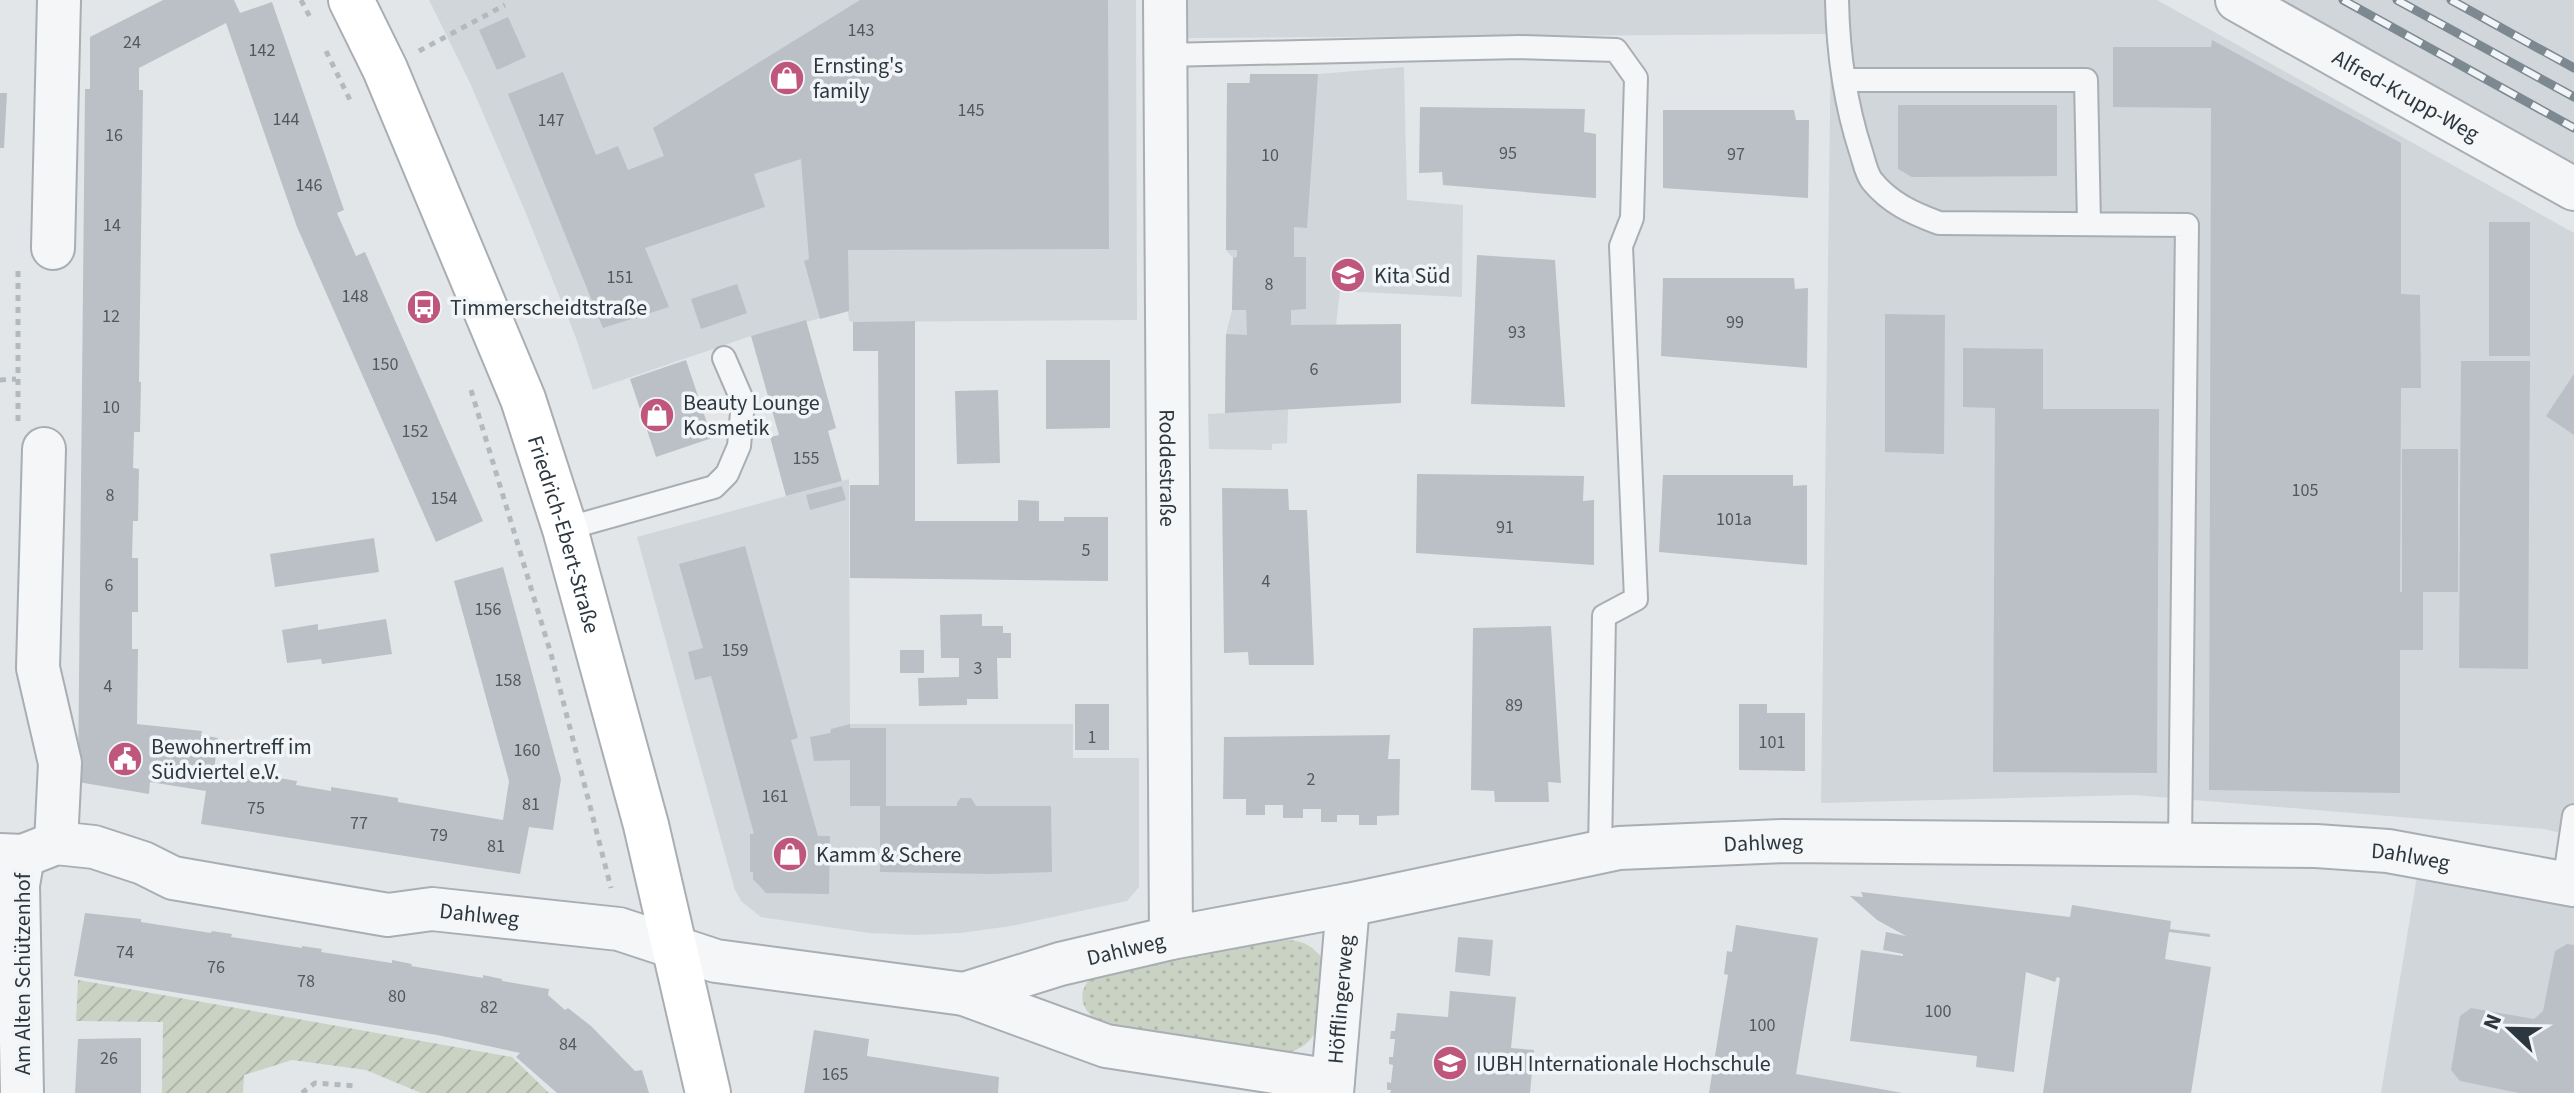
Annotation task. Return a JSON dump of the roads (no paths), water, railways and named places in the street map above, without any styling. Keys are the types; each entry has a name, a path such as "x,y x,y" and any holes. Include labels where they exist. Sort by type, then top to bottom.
{"street":[{"path":"53,248 59,0"},
{"name":"Friedrich-Ebert-Straße","path":"351,0 385,69 523,399 565,529 646,825 708,1093"},
{"name":"Roddestraße","path":"1165,0 1171,938"},
{"name":"Alfred-Krupp-Weg","path":"2237,0 2574,189"},
{"path":"26,851 60,763 38,668 44,449"},
{"name":"Dahlweg","path":"964,994 1060,964 1171,938 1348,905 1619,848 1783,841 2316,846 2388,851 2569,884"},
{"name":"Dahlweg","path":"26,851 94,847 143,863 173,878 388,915 432,909 619,929 716,961 964,994 1106,1046 1333,1087"},
{"name":"Am Alten Schützenhof","path":"22,1093 18,885 26,851"},
{"name":"Höfflingerweg","path":"1333,1087 1348,905"}],"lane":[{"path":"1837,0 1837,40 1849,111 1869,178 1888,198 1908,211 1939,223 2187,225 2180,845"},
{"path":"1165,55 1520,47 1616,50 1636,78 1632,218 1621,246 1636,599 1604,616 1600,852"},
{"path":"1845,80 2086,80 2089,224"},
{"path":"565,529 714,487 727,474 739,446 743,402 724,358"},
{"path":"2569,884 2574,816"}],"railway":[{"path":"2343,0 2574,128"},
{"path":"2397,0 2574,97"},
{"path":"2451,0 2574,68"}],"place":[{"name":"Ernsting's family","path":"787,78"},
{"name":"Kita Süd","path":"1348,275"},
{"name":"Timmerscheidtstraße","path":"424,307"},
{"name":"Beauty Lounge Kosmetik","path":"657,415"},
{"name":"Bewohnertreff im Südviertel e.V.","path":"125,759"},
{"name":"Kamm & Schere","path":"790,854"},
{"name":"IUBH Internationale Hochschule","path":"1450,1063"}]}
